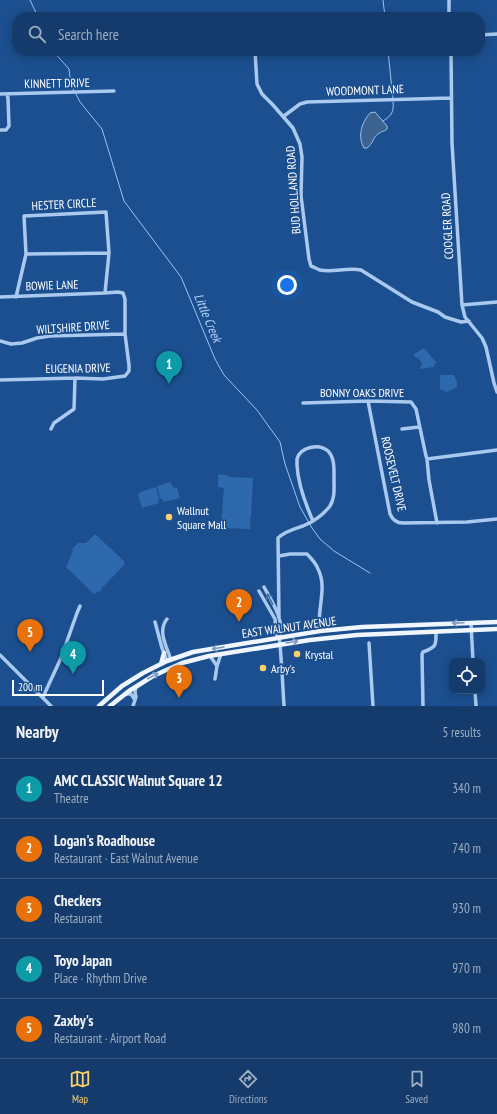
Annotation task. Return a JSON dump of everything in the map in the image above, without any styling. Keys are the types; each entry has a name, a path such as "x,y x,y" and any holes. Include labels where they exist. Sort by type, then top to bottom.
{"main road":[{"name":"EAST WALNUT AVENUE","path":"99,706 130,680 169,660 193,652 320,631 362,627 497,622"},
{"name":"EAST WALNUT AVENUE","path":"110,706 136,686 167,669 210,656 329,637 497,629"},
{"path":"161,664 164,653"}],"street":[{"path":"449,0 449,12"},
{"path":"485,35 497,34"},
{"name":"BUD HOLLAND ROAD","path":"255,56 257,84 262,94 284,116 293,128 300,144 302,157 301,196 311,266 321,270 333,271 355,269 361,270 412,302 461,322 469,321"},
{"name":"COOGLER ROAD","path":"450,56 452,143 462,305 465,316 482,338 486,347 497,392"},
{"name":"KINNETT DRIVE","path":"0,94 114,92"},
{"path":"0,130 6,130 9,126 7,94"},
{"name":"WOODMONT LANE","path":"284,116 300,104 307,102 451,98"},
{"name":"HESTER CIRCLE","path":"16,297 26,254 24,216 106,212 109,253 105,293"},
{"path":"26,254 109,253"},
{"name":"BOWIE LANE","path":"0,297 105,293"},
{"name":"EUGENIA DRIVE","path":"0,380 75,378 103,379 124,376 129,371 125,334 125,299 123,293 105,293"},
{"path":"462,305 497,302"},
{"name":"WILTSHIRE DRIVE","path":"0,341 11,344 22,343 37,338 50,336 125,334"},
{"path":"51,429 54,423 74,408 75,378"},
{"name":"BONNY OAKS DRIVE","path":"303,403 368,401 411,402 416,409 427,459 429,480 437,523"},
{"name":"ROOSEVELT DRIVE","path":"368,401 390,514 395,521 398,523 437,523 497,519"},
{"path":"402,429 419,427"},
{"path":"284,706 279,637 278,538 286,532 305,525 313,521 319,517 330,506 333,500 334,463 328,451 322,447 303,450 297,458 300,485 305,503 313,521"},
{"path":"427,459 497,450"},
{"path":"279,556 290,554 307,554 318,568 322,582 318,623 320,631"},
{"path":"264,587 279,618"},
{"path":"259,590 274,615 276,634 279,637"},
{"path":"43,697 58,664 72,629 76,613 80,606"},
{"path":"167,618 162,626 162,631 169,660"},
{"path":"155,622 164,653 169,660"},
{"path":"471,623 474,658"},
{"path":"423,706 422,654 435,646 436,632"},
{"path":"369,643 373,706"},
{"path":"215,679 221,654"},
{"path":"0,655 51,706"},
{"path":"210,656 217,666"},
{"path":"133,706 136,697 136,686"},
{"path":"125,694 131,694 135,700"},
{"path":"475,694 476,706"}],"shaded area":[{"path":"375,112 387,126 387,129 376,135 369,146 364,148 361,139 361,129 370,113"},
{"path":"424,348 436,362 434,367 419,369 422,364 420,360 413,355"},
{"path":"440,375 454,375 457,382 457,387 447,392 440,389"},
{"path":"219,474 230,477 253,478 250,529 222,528 224,488 218,487"},
{"path":"170,482 174,488 177,488 180,498 163,502 163,499 160,498 157,486"},
{"path":"156,487 159,503 142,508 138,495 140,492"},
{"path":"95,534 125,562 123,566 101,588 103,588 94,594 66,567 73,551 72,549 78,543 86,543"}],"waterway":[{"name":"Little Creek","path":"30,0 36,12"},
{"path":"383,0 384,12"},
{"name":"Little Creek","path":"57,56 69,69 71,85 74,91"},
{"path":"389,56 393,99"},
{"name":"Little Creek","path":"76,94 80,102 102,129 124,201 181,277 215,359 224,375 257,410 280,442 285,464 300,507 312,528 320,539 334,551 370,573"},
{"path":"383,121 392,113 393,102"}],"place":[{"name":"AMC CLASSIC Walnut Square 12","path":"169,384"},
{"name":"Wallnut Square Mall","path":"169,517"},
{"name":"Logan's Roadhouse","path":"239,622"},
{"name":"Zaxby's","path":"30,652"},
{"name":"Krystal","path":"297,654"},
{"name":"Arby's","path":"263,668"},
{"name":"Toyo Japan","path":"73,674"},
{"name":"Checkers","path":"179,698"}]}
